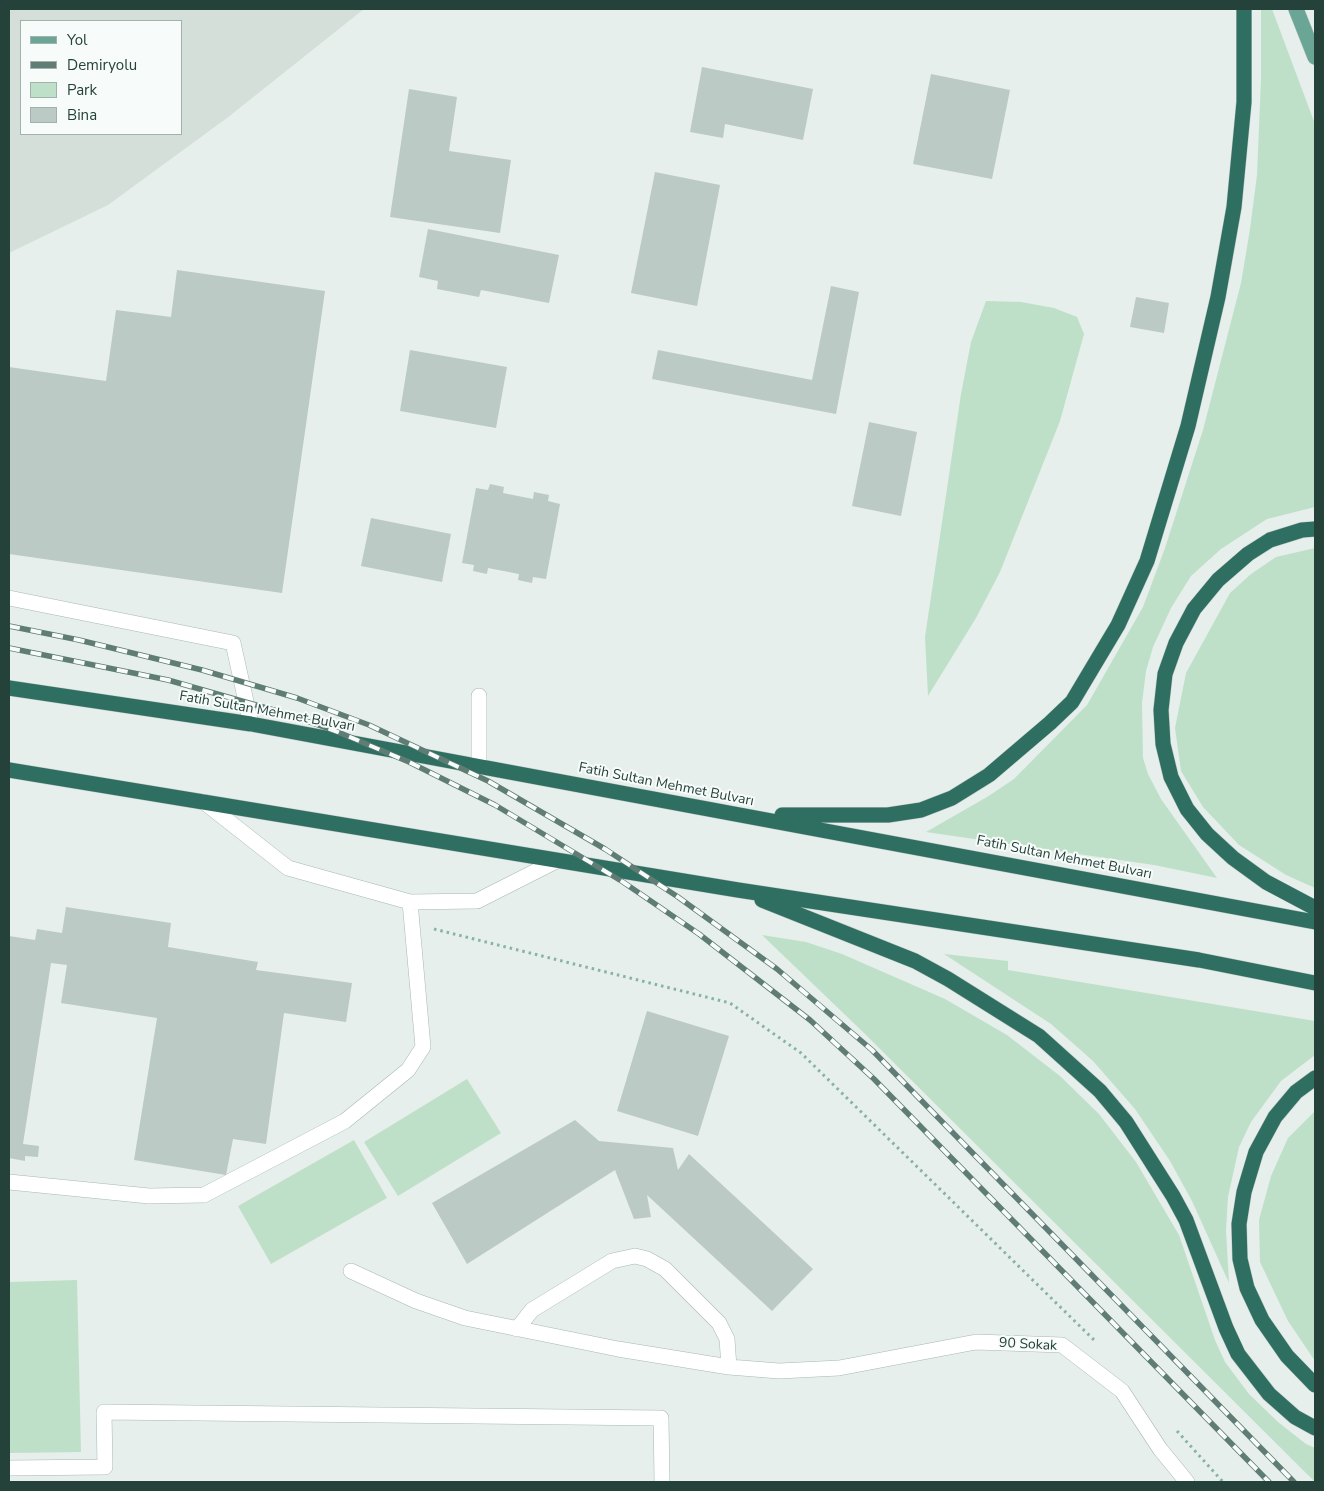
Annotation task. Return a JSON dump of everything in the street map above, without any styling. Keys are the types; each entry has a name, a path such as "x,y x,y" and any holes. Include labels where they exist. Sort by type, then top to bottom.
{"highway":[{"path":"739,815 847,816 921,810 952,798 989,775 1043,730 1072,702 1118,625 1147,561 1188,426 1218,297 1234,207 1244,102 1244,9"},
{"path":"1315,529 1302,530 1270,540 1248,554 1218,580 1194,609 1176,642 1164,674 1161,710 1163,744 1171,777 1187,809 1207,834 1233,858 1266,882 1315,908"},
{"name":"Fatih Sultan Mehmet Bulvarı","path":"9,688 251,724 1315,922"},
{"path":"9,770 738,890 1199,960 1315,982"},
{"path":"738,890 915,961 1039,1036 1073,1065 1100,1091 1126,1122 1173,1196 1186,1220 1226,1328 1238,1354 1269,1394 1295,1417 1315,1428"},
{"path":"1315,1078 1296,1092 1274,1117 1256,1152 1244,1192 1239,1224 1240,1259 1247,1288 1262,1320 1287,1356 1315,1385"}],"main road":[{"path":"1296,9 1315,57"}],"street":[{"path":"9,598 233,643 251,724"},
{"path":"479,766 480,696"},
{"path":"204,802 288,868 410,902 477,900 556,860"},
{"path":"9,1182 149,1196 204,1195 345,1121 408,1070 423,1047 410,902"},
{"path":"516,1330 532,1310 540,1305 612,1261 635,1256 647,1259 665,1269 719,1323 728,1339 729,1367"},
{"name":"90 Sokak","path":"351,1271 416,1301 465,1318 516,1330 729,1367 779,1371 839,1368 976,1342 1062,1345 1122,1391 1160,1450 1187,1482"},
{"path":"9,1468 105,1467 104,1412 660,1418 662,1482"}],"path":[{"path":"412,923 730,1003 802,1053 1100,1346"},
{"path":"1171,1425 1223,1482"}],"shaded area":[{"path":"9,9 364,9 227,118 108,205 9,253"}],"green space":[{"path":"1261,9 1272,9 1315,124 1315,507 1267,519 1221,549 1191,576 1171,608 1153,647 1146,671 1142,703 1143,758 1148,774 1161,799 1217,878 1154,865 926,832 1014,779 1087,705 1143,607 1165,548 1203,430 1241,283 1257,175 1261,79"},
{"path":"986,301 1021,302 1054,308 1077,317 1084,334 1060,421 1000,572 976,618 928,696 925,637 961,394 971,342"},
{"path":"1315,548 1315,888 1286,875 1239,845 1203,807 1181,771 1175,728 1186,673 1230,593 1251,574 1276,557"},
{"path":"762,935 806,942 842,954 945,999 1007,1035 1060,1076 1099,1114 1136,1162 1179,1235 1215,1340 1225,1362 1249,1394 1278,1422 1306,1444 1315,1448 1315,1482 865,1034"},
{"path":"944,954 1008,961 1008,970 1315,1021 1315,1055 1281,1081 1251,1122 1239,1147 1228,1197 1226,1230 1229,1283 1192,1201 1170,1161 1135,1109 1093,1061 1051,1024"},
{"path":"467,1079 501,1133 398,1196 364,1142"},
{"path":"1315,1111 1315,1361 1288,1321 1260,1262 1259,1220 1271,1176 1288,1138"},
{"path":"354,1140 387,1198 271,1264 238,1206"},
{"path":"77,1280 81,1452 9,1453 9,1282"}],"building":[{"path":"702,67 813,89 803,140 725,124 723,138 690,132"},
{"path":"931,74 1010,90 992,179 913,164"},
{"path":"409,89 457,97 449,151 511,160 500,233 390,217"},
{"path":"655,172 720,185 697,306 631,293"},
{"path":"428,229 559,255 549,303 481,290 479,297 437,289 438,281 419,277"},
{"path":"177,270 325,291 282,593 9,554 9,367 106,381 116,310 171,317"},
{"path":"831,286 859,292 836,414 652,379 658,350 812,380"},
{"path":"1136,297 1169,303 1164,333 1130,327"},
{"path":"410,350 507,367 496,428 400,411"},
{"path":"869,422 917,432 901,516 852,506"},
{"path":"490,484 504,487 503,493 533,499 534,492 549,495 548,501 560,504 546,579 533,577 532,583 518,580 519,574 488,568 487,574 473,571 474,565 462,563 476,488 488,490"},
{"path":"371,518 451,534 442,582 361,566"},
{"path":"66,907 171,923 168,947 258,962 256,970 352,983 346,1022 284,1013 266,1144 233,1139 226,1175 134,1160 157,1018 61,1003 67,965 51,963 23,1144 39,1146 38,1157 25,1156 25,1161 9,1158 9,936 35,940 37,929 62,933"},
{"path":"647,1011 729,1036 698,1136 617,1111"},
{"path":"575,1120 599,1141 673,1148 678,1170 689,1154 813,1269 772,1311 647,1195 651,1217 634,1219 615,1170 467,1264 432,1203"}],"railway":[{"path":"9,626 79,640 202,670 297,698 369,725 488,781 605,849 678,897 777,969 872,1050 1294,1482"},
{"path":"9,648 168,680 284,713 338,732 409,762 495,805 623,882 699,934 810,1020 874,1079 1269,1482"}]}
